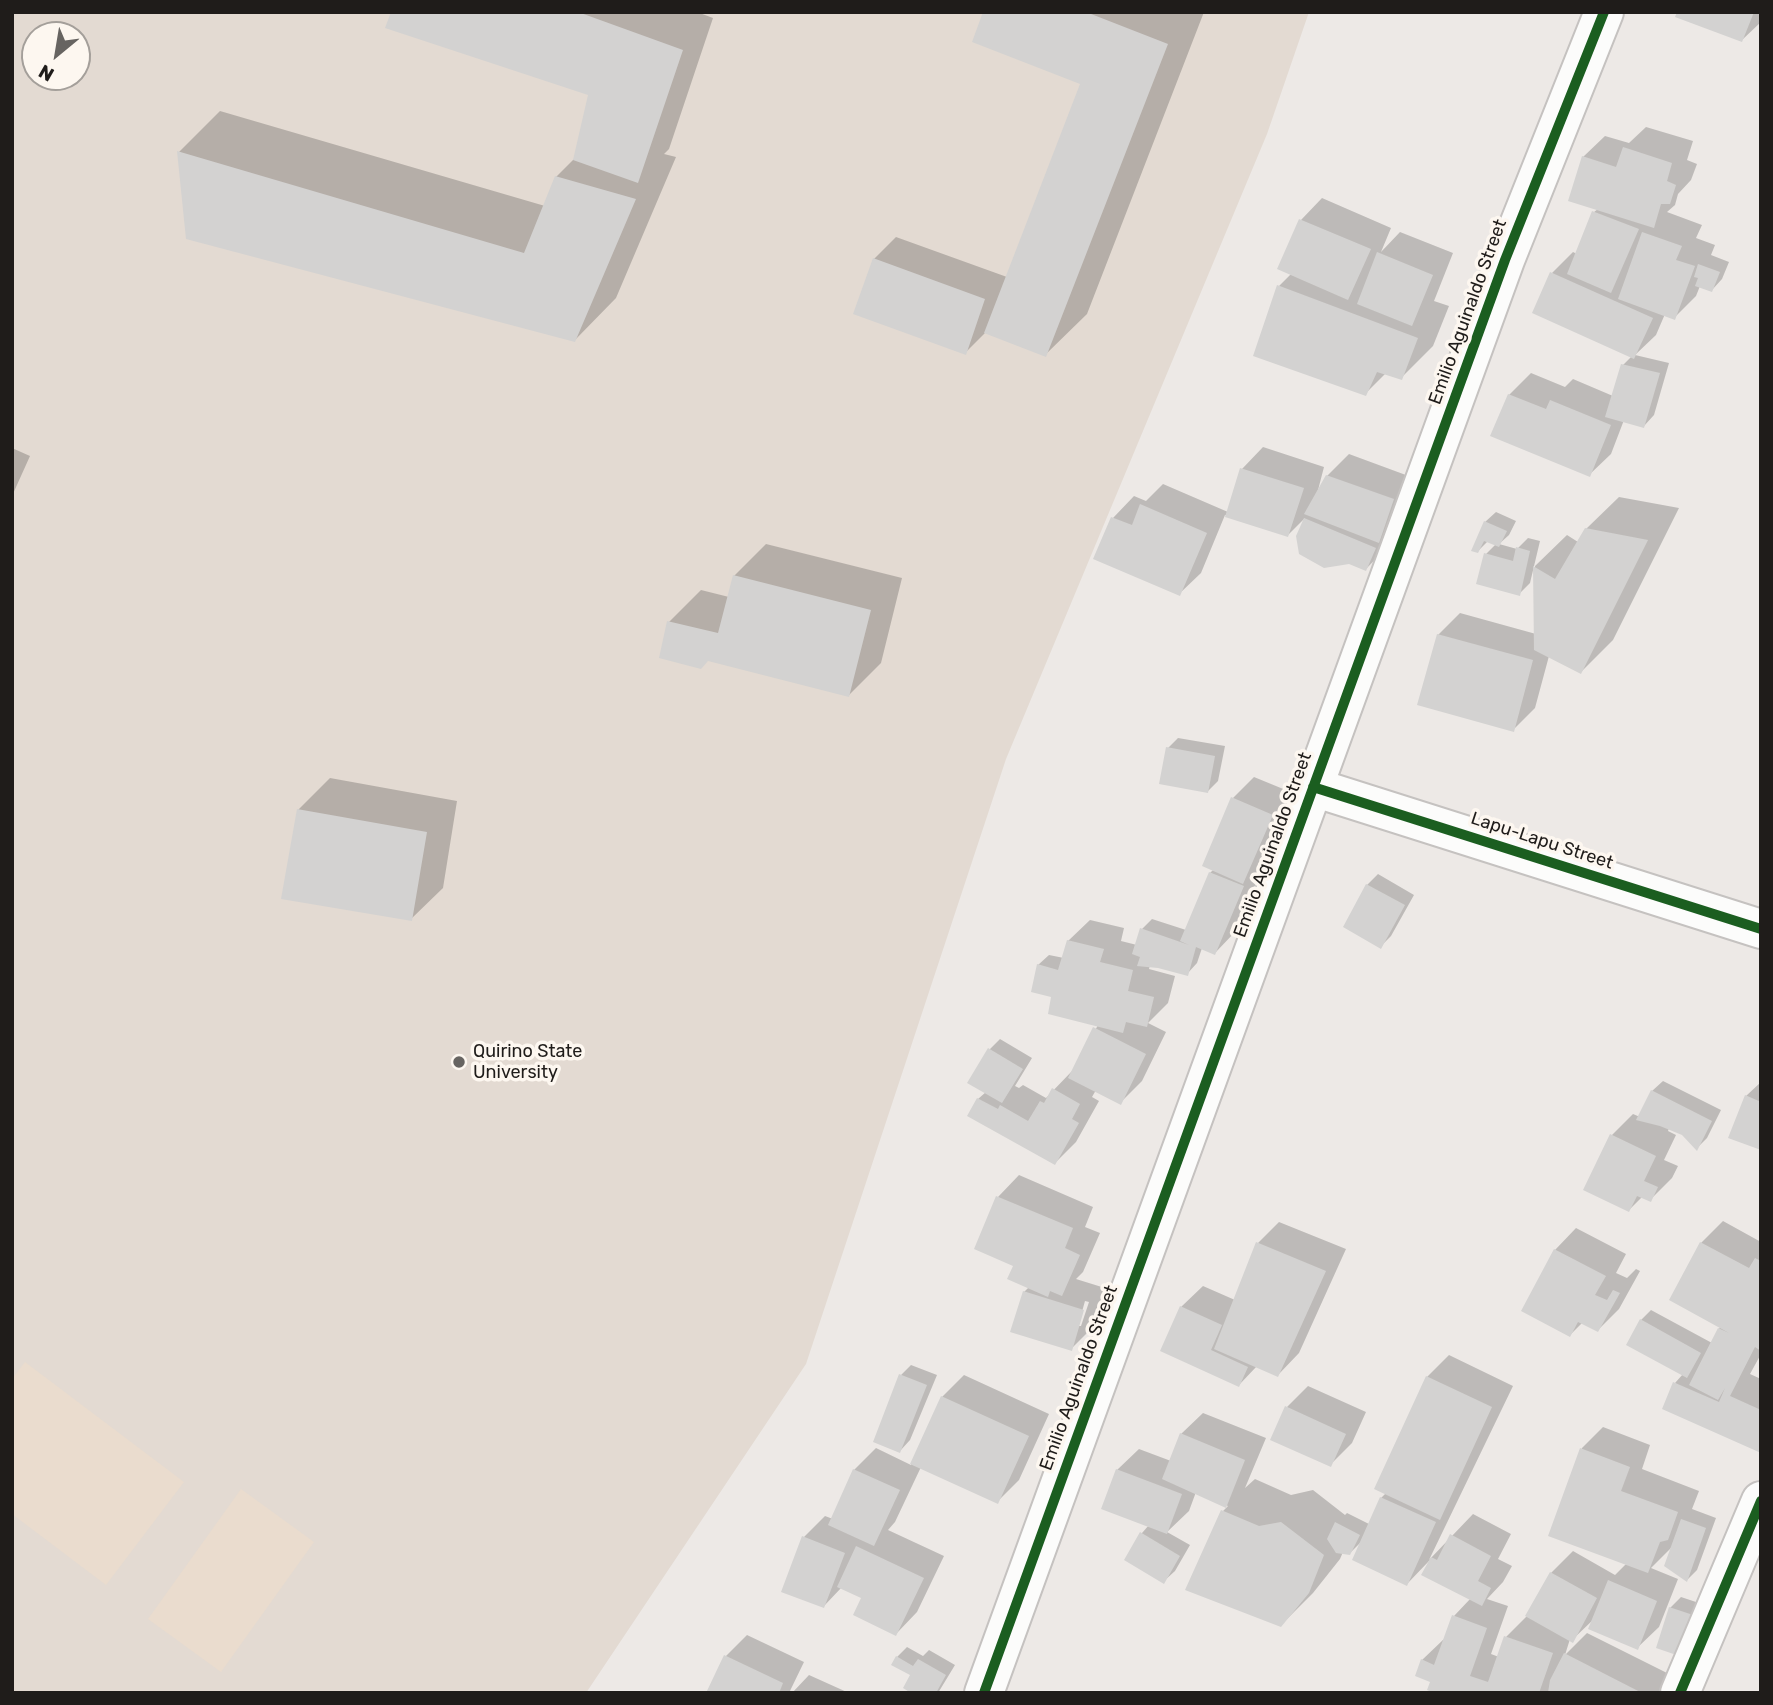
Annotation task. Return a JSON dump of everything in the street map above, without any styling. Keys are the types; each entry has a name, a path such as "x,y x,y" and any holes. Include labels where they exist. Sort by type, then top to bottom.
{"street":[{"name":"Emilio Aguinaldo Street","path":"984,1693 1505,260 1604,12"},
{"name":"Lapu-Lapu Street","path":"1312,787 1761,929"},
{"path":"1680,1693 1761,1501"}],"shaded area":[{"name":"Quirino State University","path":"12,12 1309,12 1267,134 1006,759 806,1364 586,1693 12,1693"},
{"path":"25,1362 184,1482 106,1585 12,1514 12,1379"},
{"path":"241,1489 314,1542 221,1672 148,1619"}],"building":[{"path":"391,12 578,12 683,50 638,183 573,160 588,95 385,28"},
{"path":"983,12 1086,12 1168,44 1046,357 984,333 1080,84 972,42"},
{"path":"1677,12 1754,12 1742,42 1675,17"},
{"path":"1623,147 1672,163 1667,181 1676,185 1670,204 1661,204 1654,228 1568,201 1582,156 1616,167"},
{"path":"177,151 524,253 555,176 636,199 575,342 186,239"},
{"path":"1592,211 1639,229 1611,293 1567,274"},
{"path":"1299,219 1371,249 1348,300 1277,269"},
{"path":"1642,232 1682,246 1676,260 1695,266 1675,320 1618,299"},
{"path":"1377,252 1433,275 1412,326 1357,304"},
{"path":"873,258 985,299 966,355 853,314"},
{"path":"1698,264 1720,272 1712,292 1695,286 1698,278 1694,277"},
{"path":"1550,272 1653,318 1634,359 1532,313"},
{"path":"1277,285 1418,338 1402,380 1377,372 1366,396 1253,356"},
{"path":"1621,364 1660,373 1644,428 1605,417"},
{"path":"1508,394 1546,409 1550,400 1611,425 1590,477 1490,436"},
{"path":"1240,468 1304,488 1288,537 1225,517"},
{"path":"1326,475 1394,499 1379,543 1304,514"},
{"path":"1140,504 1207,533 1180,596 1093,559 1111,517 1132,525"},
{"path":"1304,518 1376,548 1366,571 1349,564 1324,568 1299,554 1296,536"},
{"path":"1484,521 1507,531 1499,547 1484,541 1478,553 1471,551"},
{"path":"1585,528 1648,540 1581,674 1534,650 1533,566 1555,579"},
{"path":"1516,547 1530,551 1520,596 1476,584 1484,553 1513,561"},
{"path":"733,575 871,610 849,697 708,661 701,669 659,658 667,621 718,633"},
{"path":"1437,634 1533,660 1514,732 1417,705"},
{"path":"1166,747 1215,756 1208,793 1159,784"},
{"path":"1231,797 1273,815 1243,884 1202,866"},
{"path":"297,809 427,832 412,921 281,899"},
{"path":"1209,872 1244,886 1215,955 1196,947 1188,976 1137,966 1140,957 1132,954 1140,928 1189,945 1180,941"},
{"path":"1366,884 1405,905 1381,949 1343,927"},
{"path":"1067,940 1104,949 1100,962 1133,970 1128,991 1154,997 1147,1027 1126,1022 1123,1033 1048,1014 1051,997 1031,992 1037,964 1058,970"},
{"path":"1093,1027 1146,1054 1121,1105 1068,1078"},
{"path":"988,1048 1023,1069 1002,1103 967,1083"},
{"path":"1052,1088 1080,1104 1072,1119 1079,1123 1055,1165 967,1116 977,1098 998,1109 1000,1105 1028,1121 1040,1101 1044,1103"},
{"path":"1651,1090 1712,1121 1697,1151 1682,1135 1636,1120"},
{"path":"1745,1095 1761,1102 1761,1150 1728,1138"},
{"path":"1610,1134 1656,1156 1644,1181 1658,1187 1651,1202 1637,1196 1629,1212 1583,1190"},
{"path":"996,1196 1073,1228 1065,1248 1080,1255 1062,1296 1050,1291 1048,1297 1007,1279 1013,1266 974,1249"},
{"path":"1256,1242 1326,1271 1278,1377 1214,1349"},
{"path":"1700,1242 1749,1268 1755,1258 1761,1261 1761,1351 1755,1347 1730,1396 1761,1410 1761,1453 1662,1409 1673,1382 1719,1402 1725,1388 1718,1400 1689,1385 1718,1328 1729,1333 1669,1300"},
{"path":"1554,1249 1606,1276 1595,1295 1607,1300 1613,1290 1620,1293 1598,1332 1578,1322 1570,1337 1521,1311"},
{"path":"1023,1291 1084,1310 1072,1351 1010,1332"},
{"path":"1180,1306 1222,1325 1211,1350 1248,1367 1239,1387 1160,1351"},
{"path":"1640,1319 1701,1353 1687,1378 1626,1345"},
{"path":"899,1374 927,1385 900,1453 873,1442"},
{"path":"1426,1376 1492,1407 1440,1520 1374,1489"},
{"path":"941,1396 1029,1436 998,1504 910,1464"},
{"path":"1285,1406 1346,1434 1331,1467 1270,1440"},
{"path":"1180,1433 1245,1460 1226,1508 1162,1479"},
{"path":"1580,1448 1630,1467 1621,1491 1678,1512 1668,1540 1660,1542 1648,1573 1548,1536"},
{"path":"853,1469 900,1490 874,1546 828,1525"},
{"path":"1116,1469 1182,1494 1167,1534 1101,1509"},
{"path":"1380,1497 1436,1522 1407,1586 1352,1560"},
{"path":"1221,1510 1259,1526 1281,1522 1324,1555 1309,1593 1281,1627 1185,1590"},
{"path":"1681,1519 1706,1528 1687,1582 1664,1566"},
{"path":"1335,1522 1360,1535 1350,1555 1336,1553 1327,1539"},
{"path":"1140,1532 1180,1556 1164,1584 1124,1560"},
{"path":"1450,1534 1491,1556 1478,1581 1491,1588 1482,1606 1421,1575 1431,1557 1437,1560"},
{"path":"802,1536 845,1553 824,1608 781,1592"},
{"path":"856,1546 924,1578 896,1636 853,1615 861,1598 837,1587"},
{"path":"1550,1572 1597,1598 1573,1643 1525,1616"},
{"path":"1608,1580 1657,1601 1638,1650 1588,1629"},
{"path":"1669,1607 1708,1620 1694,1661 1656,1648"},
{"path":"1452,1615 1487,1628 1470,1676 1488,1682 1504,1636 1553,1653 1539,1693 1434,1693 1427,1690 1430,1682 1415,1676 1421,1659 1434,1665"},
{"path":"1564,1653 1642,1693 1548,1693 1550,1680"},
{"path":"724,1655 783,1683 779,1693 706,1693"},
{"path":"896,1656 913,1666 918,1659 946,1675 936,1693 911,1693 903,1688 910,1675 891,1665"}],"cycle path":[{"path":"984,1693 1505,260 1604,12"},
{"path":"1313,787 1761,929"},
{"path":"1680,1693 1761,1501"}],"place":[{"name":"Quirino State University","path":"459,1062"}]}
